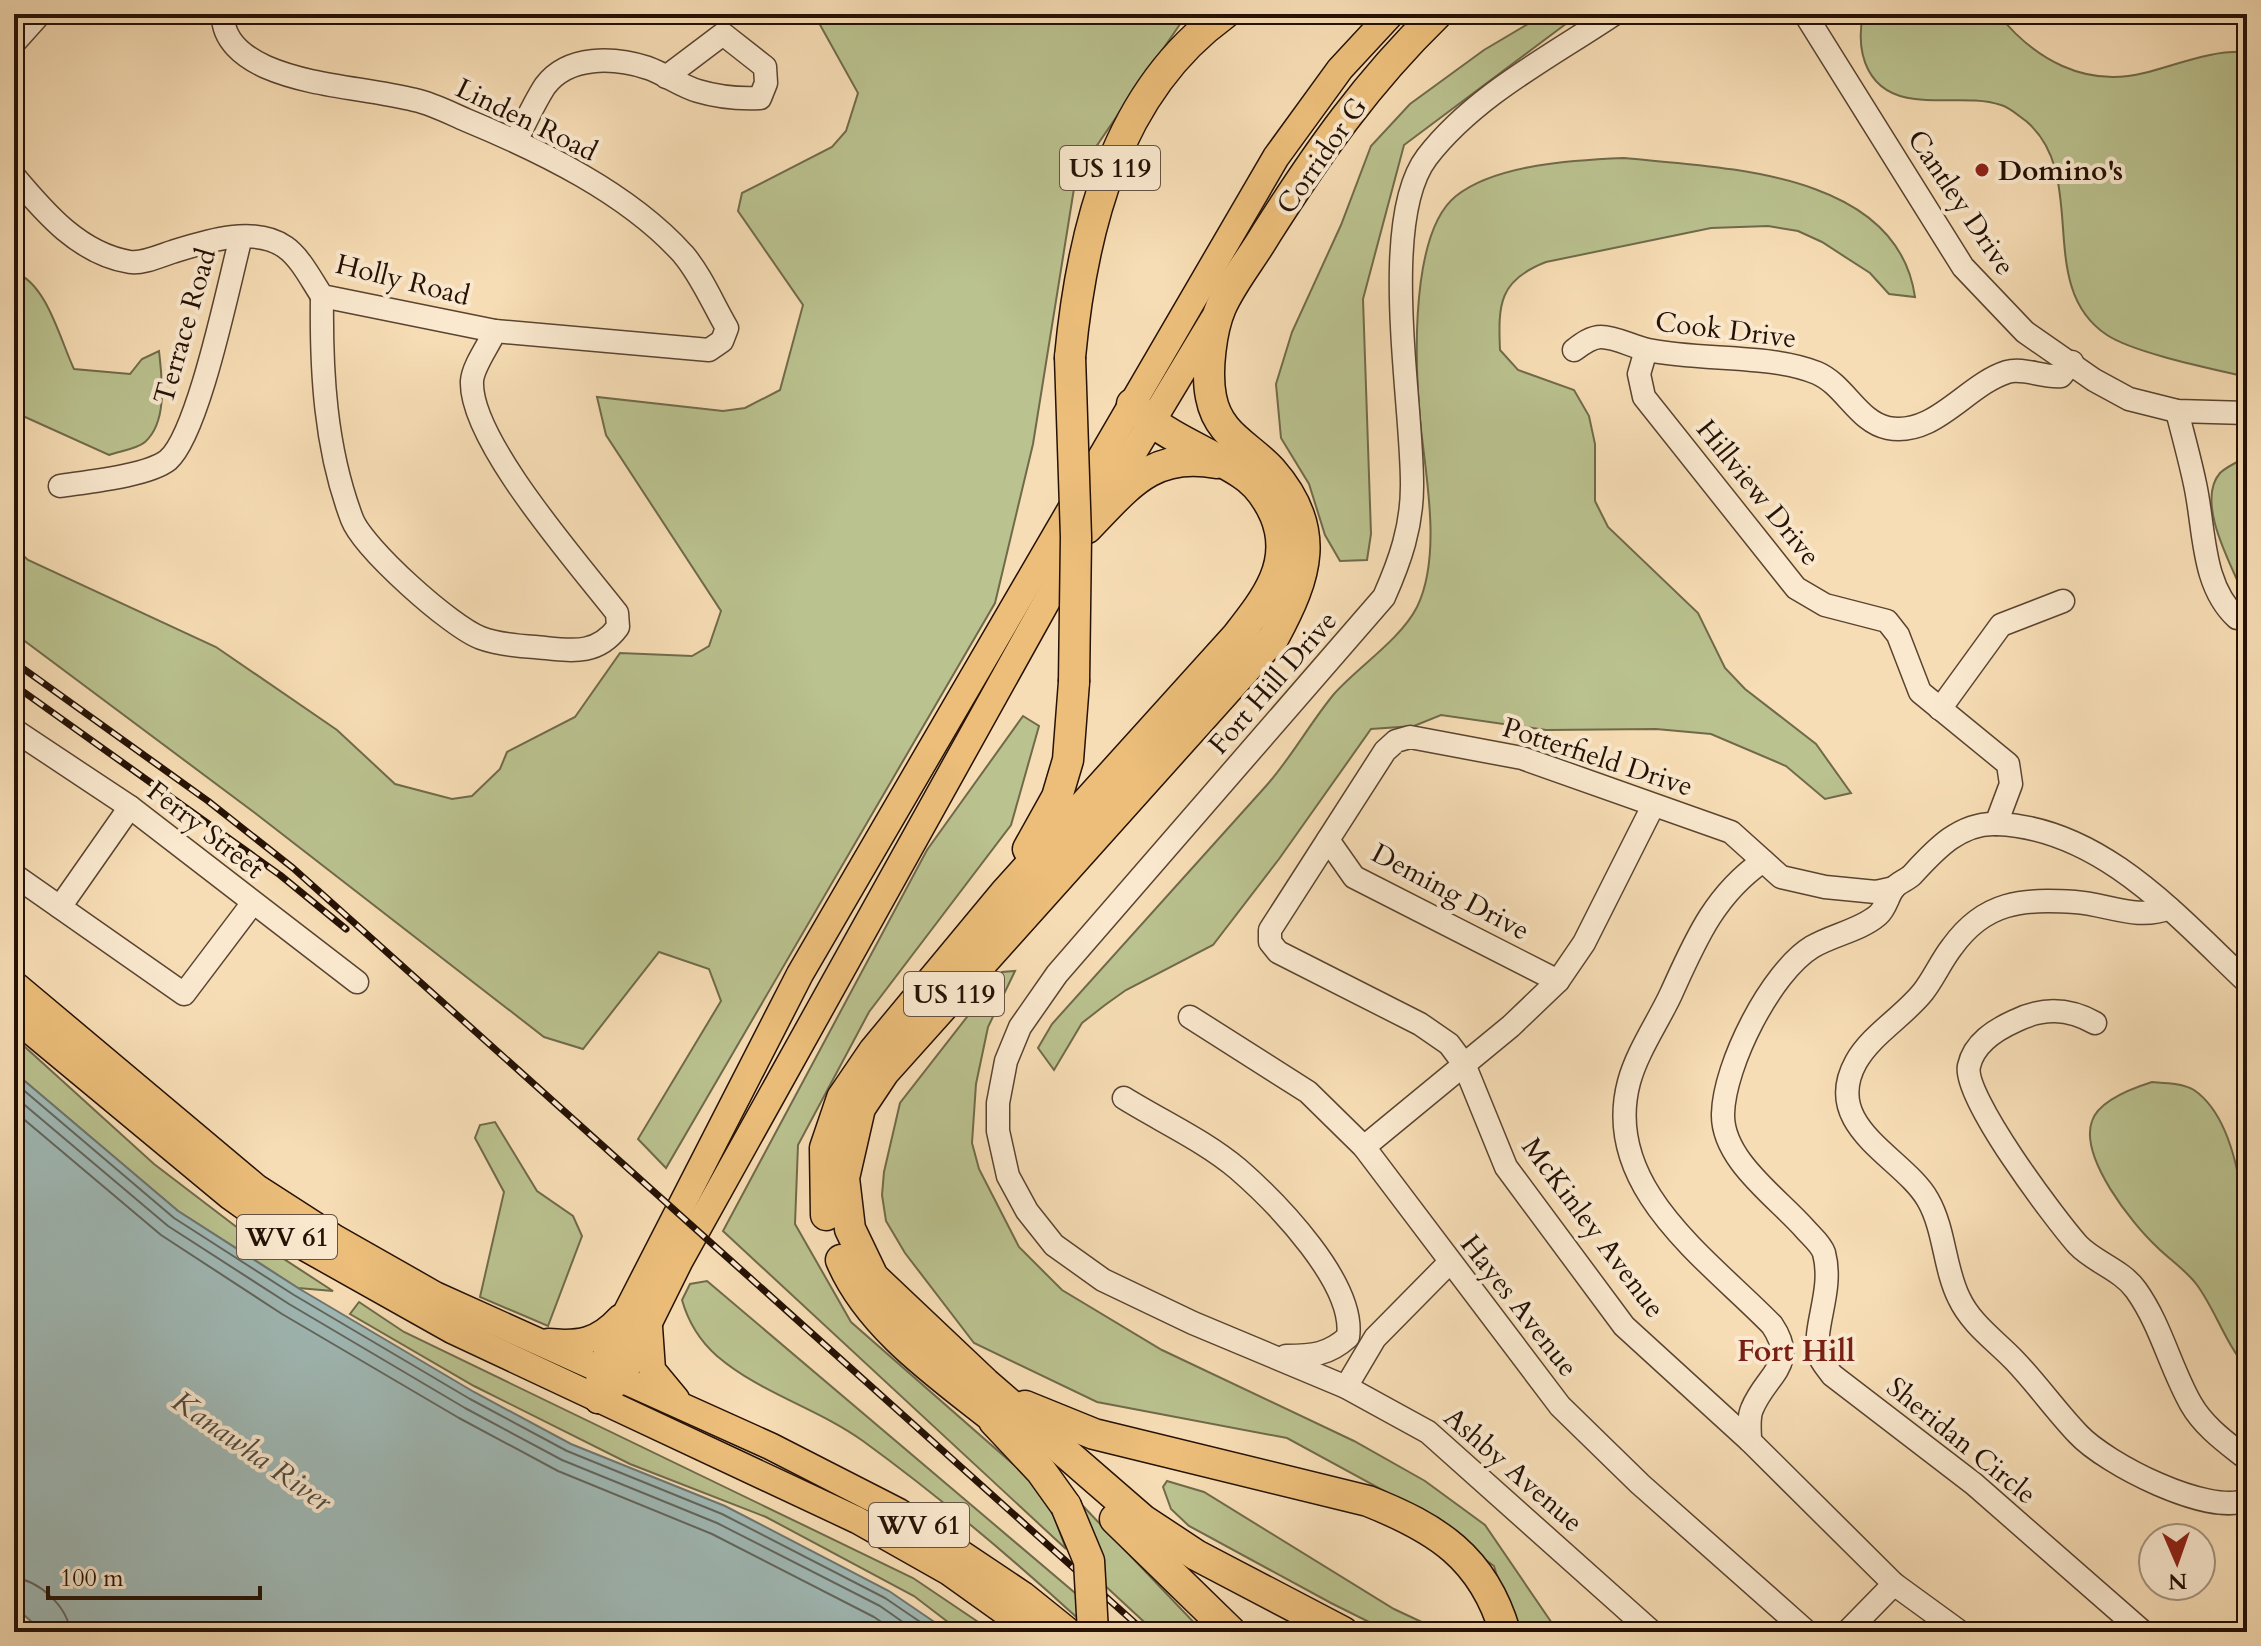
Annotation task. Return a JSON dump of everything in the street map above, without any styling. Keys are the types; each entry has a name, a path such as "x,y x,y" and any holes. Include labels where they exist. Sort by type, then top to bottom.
{"highway":[{"name":"US 119","path":"1224,14 1160,76 1126,134 1101,188 1079,277 1070,357 1076,537 1074,682 1068,760 1057,797 1005,893 874,1051 842,1098 825,1148 825,1213 854,1286 888,1329 981,1393 1025,1406 1094,1434 1368,1501 1405,1515 1430,1528 1464,1557 1483,1583 1505,1632"},
{"name":"Corridor G","path":"1221,308 1322,144 1399,51 1437,14"},
{"name":"US 119","path":"1093,1632 1089,1561 1066,1506 981,1393 873,1277 856,1247 845,1212 844,1178 860,1108 884,1072 1274,637 1305,570 1304,527 1292,503 1271,470 1229,436 1211,397 1212,354 1221,308"},
{"path":"1005,893 1237,636 1267,599 1280,571 1284,546 1278,523 1269,501 1256,485 1146,413"},
{"path":"1146,413 1243,459 1265,475 1292,503"},
{"path":"1087,528 1130,483 1156,467 1186,460 1227,465"},
{"path":"981,1393 1128,1530 1231,1632"},
{"path":"981,1393 1143,1520 1196,1555 1343,1632"}],"main road":[{"path":"535,1341 582,1344 638,1315 1087,528 1276,157 1340,69 1391,14"},
{"path":"598,1400 800,974 1146,413 1221,308"},
{"name":"WV 61","path":"14,984 257,1188 333,1237 435,1295 689,1409 899,1512 1023,1595 1069,1632"},
{"name":"WV 61","path":"14,1017 231,1197 290,1239 452,1330 857,1520 949,1572 1033,1632"},
{"path":"638,1315 652,1370 659,1382 689,1409"}],"street":[{"path":"14,43 40,14"},
{"name":"Linden Road","path":"223,14 222,26 232,42 265,66 293,76 419,100 516,141 613,197 684,255 727,328"},
{"name":"Fort Hill Drive","path":"1193,1323 1077,1265 1039,1229 1015,1191 1001,1149 998,1103 1006,1061 1020,1027 1057,974 1384,597 1407,536 1412,487 1401,256 1408,204 1425,159 1468,114 1614,14"},
{"name":"Cantley Drive","path":"1805,14 1963,267 2025,332 2094,380 2129,399 2177,411 2247,413"},
{"path":"516,141 546,85 570,66 608,61 647,68 666,77"},
{"name":"Holly Road","path":"14,176 63,229 94,250 133,263 201,243 241,237 262,238 285,247 322,296 495,331 709,350 722,341 727,328"},
{"name":"Terrace Road","path":"60,486 134,473 168,460 193,413 241,237"},
{"path":"322,296 324,395 332,451 353,523 403,580 433,607 481,638 578,651 607,643 618,627 617,613 536,509 483,429 472,380 495,331"},
{"name":"Cook Drive","path":"1574,350 1588,340 1602,337 1646,350 1704,359 1789,363 1820,374 1843,390 1865,415 1886,428 1907,429 1929,421 2010,370 2061,376 2072,362"},
{"name":"Hillview Drive","path":"1646,350 1639,374 1644,397 1796,588 1825,605 1887,621 1898,635 1920,692 1940,709"},
{"path":"2177,411 2195,483 2212,580 2221,604 2237,618"},
{"path":"1996,824 2011,784 2008,764 1940,709 2001,625 2063,601"},
{"name":"Ferry Street","path":"14,730 130,807 357,982"},
{"name":"Potterfield Drive","path":"1270,930 1385,751 1396,741 1410,737 1522,758 1731,832 1781,877 1825,887 1876,892 1894,888"},
{"path":"1364,1147 1558,981 1584,943 1653,806"},
{"path":"60,907 130,807"},
{"path":"1784,1357 1819,1356 1819,1336 1828,1290 1823,1250 1754,1180 1734,1149 1722,1115 1734,1064 1773,983 1810,948 1876,917 1894,888 1952,838 1971,826 1996,824 2060,839 2095,854 2130,875 2247,982"},
{"name":"Deming Drive","path":"1328,840 1354,877 1558,981"},
{"path":"1750,1441 1751,1411 1784,1357 1782,1339 1648,1197 1627,1153 1623,1126 1629,1081 1693,946 1725,891 1763,861"},
{"path":"14,875 184,994 252,904"},
{"path":"2169,908 2140,915 2101,904 2050,901 2009,903 1978,918 1953,946 1923,992 1856,1062 1849,1095 1860,1130 1928,1199 1958,1298 2048,1396 2079,1435 2137,1474 2192,1496 2235,1505 2247,1500"},
{"name":"McKinley Avenue","path":"1270,930 1270,942 1278,952 1420,1024 1449,1044 1464,1064 1506,1167 1624,1326 1750,1441 1894,1584 1960,1632"},
{"path":"2095,1023 2075,1012 2052,1010 2027,1015 2002,1027 1987,1037 1976,1051 1968,1067 1971,1087 1983,1114 2080,1247 2134,1287 2160,1330 2192,1405 2217,1435 2247,1459"},
{"name":"Hayes Avenue","path":"1190,1017 1308,1092 1364,1147 1560,1406 1640,1484 1807,1632"},
{"path":"1124,1098 1236,1168 1326,1268 1351,1320 1348,1337 1375,1338"},
{"path":"1346,1387 1375,1338 1449,1263"},
{"name":"Ashby Avenue","path":"1193,1323 1346,1387 1428,1432 1652,1632"},
{"name":"Ashby Avenue","path":"1276,1356 1314,1356 1334,1351 1348,1337"},
{"name":"Sheridan Circle","path":"1819,1356 1832,1375 1974,1484 2143,1632"},
{"path":"1847,1632 1894,1584"}],"green space":[{"path":"814,14 1187,14 1076,176 1033,444 995,603 666,1168 638,1139 721,1001 709,969 659,952 583,1049 544,1037 255,813 14,633 14,547 28,560 216,647 337,730 395,784 452,799 472,796 500,769 507,752 575,717 620,653 692,656 709,646 721,611 606,435 597,397 723,411 745,408 780,390 803,305 738,211 742,193 832,147 846,131 858,93"},
{"path":"1545,14 1579,14 1404,145 1363,299 1371,534 1367,560 1340,561 1325,535 1309,484 1281,438 1276,384 1292,332 1341,225 1371,146 1410,104 1484,50"},
{"path":"1863,14 1998,14 2044,56 2081,73 2101,76 2122,77 2208,55 2247,52 2247,377 2154,354 2107,335 2085,314 2072,289 2056,171 2045,144 2026,121 2004,106 1980,101 1915,99 1886,89 1868,70 1864,58 1861,44"},
{"path":"1624,158 1709,166 1800,184 1841,200 1876,224 1901,255 1915,297 1889,294 1870,273 1822,242 1798,231 1768,226 1711,228 1546,262 1530,269 1510,286 1501,307 1500,350 1518,370 1574,390 1589,416 1595,444 1595,501 1608,527 1698,613 1725,668 1745,689 1816,744 1851,793 1825,799 1786,766 1711,734 1656,729 1546,730 1441,715 1414,726 1371,729 1279,859 1213,945 1126,990 1082,1023 1054,1070 1038,1048 1052,1024 1266,786 1334,694 1390,642 1417,607 1424,589 1430,549 1428,485 1418,388 1418,314 1421,277 1440,216 1456,196 1473,185 1514,170 1583,160"},
{"path":"14,272 25,278 44,300 74,369 130,374 142,359 159,351 162,399 157,423 145,442 109,455 14,412"},
{"path":"2247,457 2247,602 2219,537 2211,501 2213,486 2220,473"},
{"path":"1023,716 1039,726 1011,825 869,1012 798,1145 795,1224 851,1322 1045,1492 1066,1549 723,1231 927,850"},
{"path":"1015,971 988,1027 976,1084 972,1143 979,1169 1019,1247 1062,1290 1162,1350 1354,1441 1425,1481 1485,1525 1558,1632 1514,1632 1494,1566 1412,1506 1287,1438 1097,1402 974,1343 905,1253 886,1221 882,1195 884,1172 900,1103 1002,972"},
{"path":"14,1037 154,1164 247,1235 333,1291 298,1288 178,1211 14,1072"},
{"path":"2152,1082 2194,1090 2215,1112 2229,1142 2239,1179 2244,1220 2247,1368 2197,1285 2146,1236 2122,1207 2093,1153 2090,1136 2096,1114 2109,1101"},
{"path":"495,1122 537,1191 573,1216 582,1236 548,1326 480,1297 504,1192 475,1138 480,1125"},
{"path":"707,1281 1081,1598 1083,1623 976,1529 863,1441 751,1380 717,1356 695,1330 682,1300 690,1284"},
{"path":"359,1302 404,1332 913,1578 993,1632 961,1632 914,1596 766,1517 630,1464 474,1386 350,1314"},
{"path":"1167,1481 1204,1492 1394,1609 1443,1632 1389,1632 1189,1526 1171,1509 1163,1487"},
{"path":"1082,1505 1203,1632 1155,1632 1101,1582"}],"water":[{"name":"Kanawha River","path":"14,1072 178,1211 298,1288 474,1392 571,1444 725,1506 889,1591 949,1632 43,1632 14,1606"}],"railway":[{"path":"14,662 208,801 293,868 1145,1632"},
{"path":"14,685 280,875 346,929"}],"place":[{"name":"Domino's","path":"1982,170"}],"district":[{"name":"Fort Hill","path":"1796,1351"}]}
